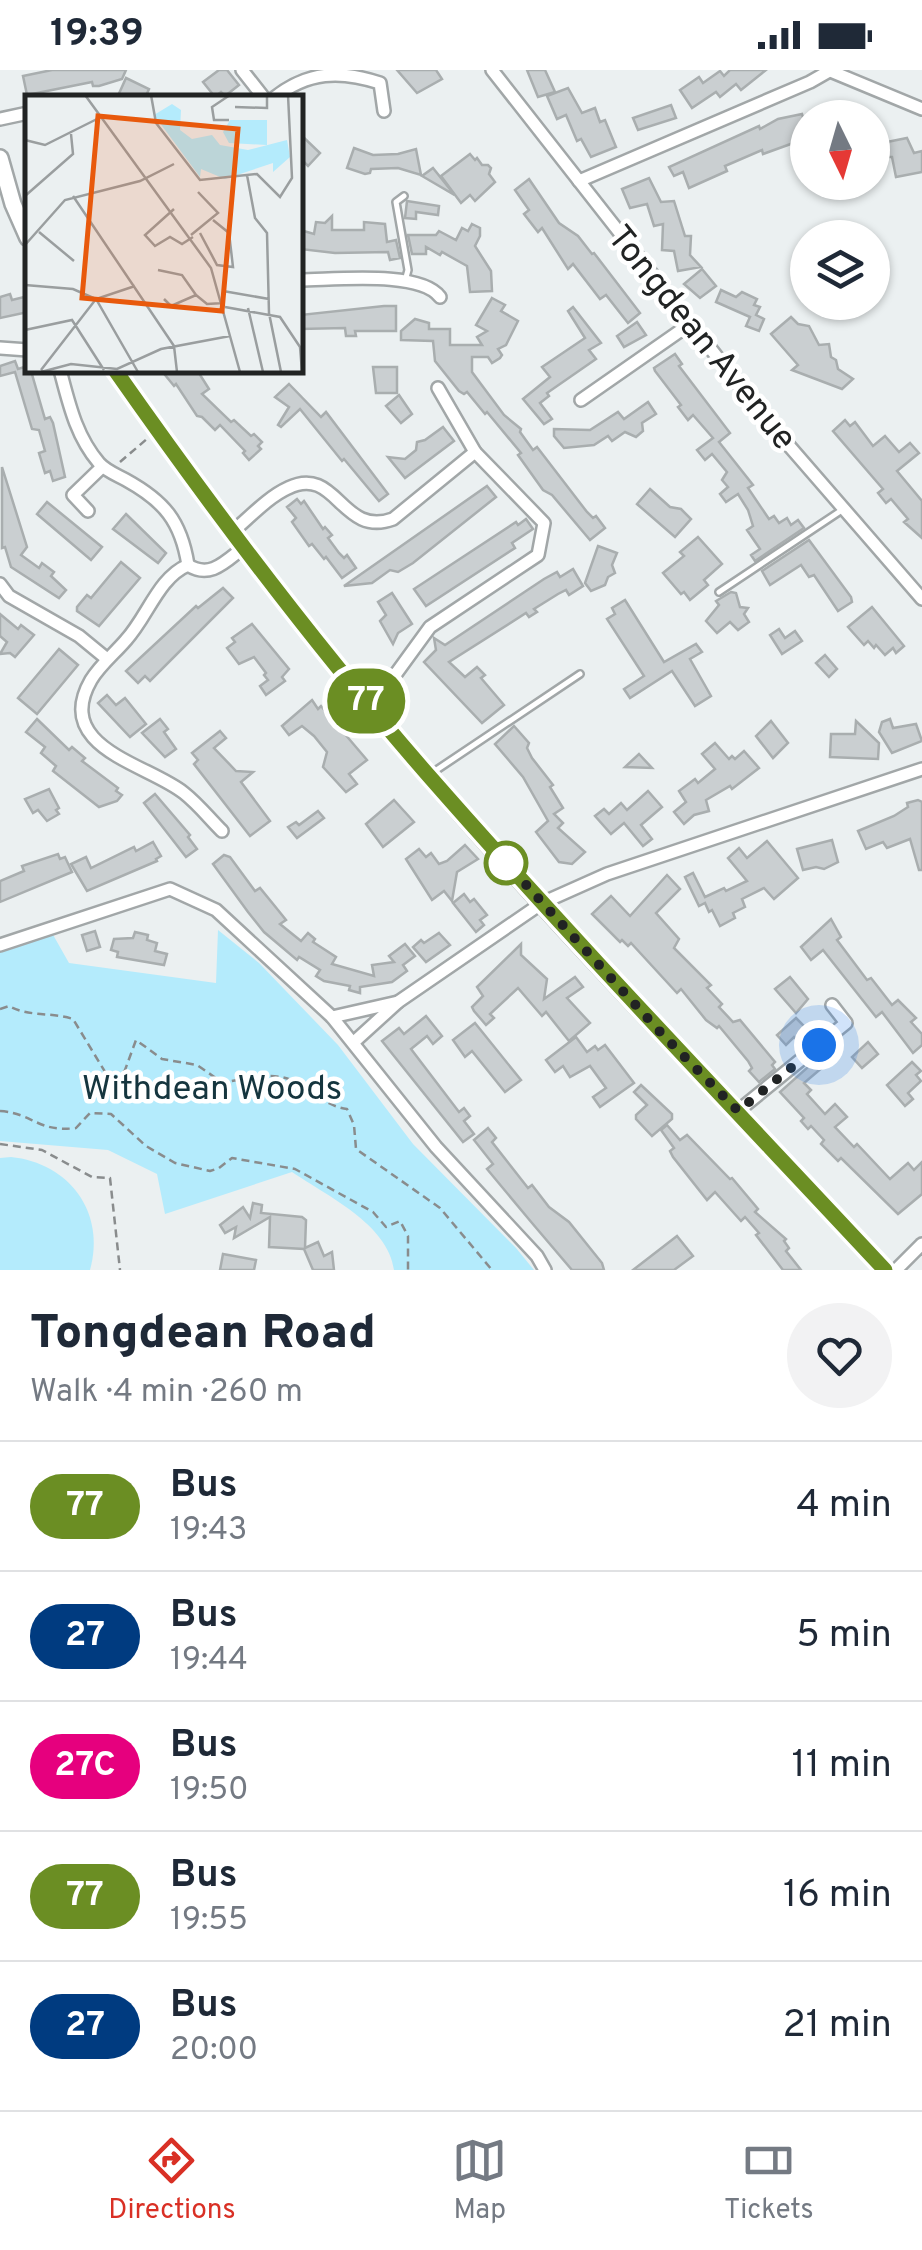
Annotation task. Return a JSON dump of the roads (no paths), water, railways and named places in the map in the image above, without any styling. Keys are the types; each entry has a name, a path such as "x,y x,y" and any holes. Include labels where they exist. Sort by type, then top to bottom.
{"street":[{"path":"242,70 262,95"},
{"name":"Tongdean Avenue","path":"492,70 765,418 922,600"},
{"path":"579,181 830,70 922,108"},
{"path":"278,95 291,84 332,71 358,72 380,83 384,111"},
{"path":"0,119 25,114"},
{"path":"0,158 6,201 25,233"},
{"path":"302,280 405,280 436,291 440,297"},
{"path":"581,400 690,324"},
{"path":"0,348 25,350"},
{"path":"61,372 75,427 106,469 154,496 172,517 188,564"},
{"path":"116,372 243,548 428,775 662,1034 885,1270"},
{"path":"371,708 430,627 538,555 544,523 476,452 438,388"},
{"path":"232,533 284,489 300,483 328,490 356,519 380,524 393,519 476,452"},
{"path":"88,510 73,496 106,469"},
{"path":"188,564 200,571 211,570 243,548"},
{"path":"188,564 172,572 141,622 90,682 83,704 87,731 106,750 182,792 222,831"},
{"path":"0,584 10,596 67,628 107,660"},
{"path":"354,1042 398,1002 542,903 607,874 922,769"},
{"path":"0,945 170,889 216,910 332,1017 436,1147 545,1270"},
{"path":"332,1017 398,1002"},
{"path":"738,1111 846,1023 832,1005"},
{"path":"896,1270 922,1244"}],"lane":[{"path":"404,196 396,202 408,270 405,280"},
{"path":"719,592 844,508"},
{"path":"428,775 580,674"}],"park label":[{"name":"Withdean Woods","path":"212,1087"}]}
